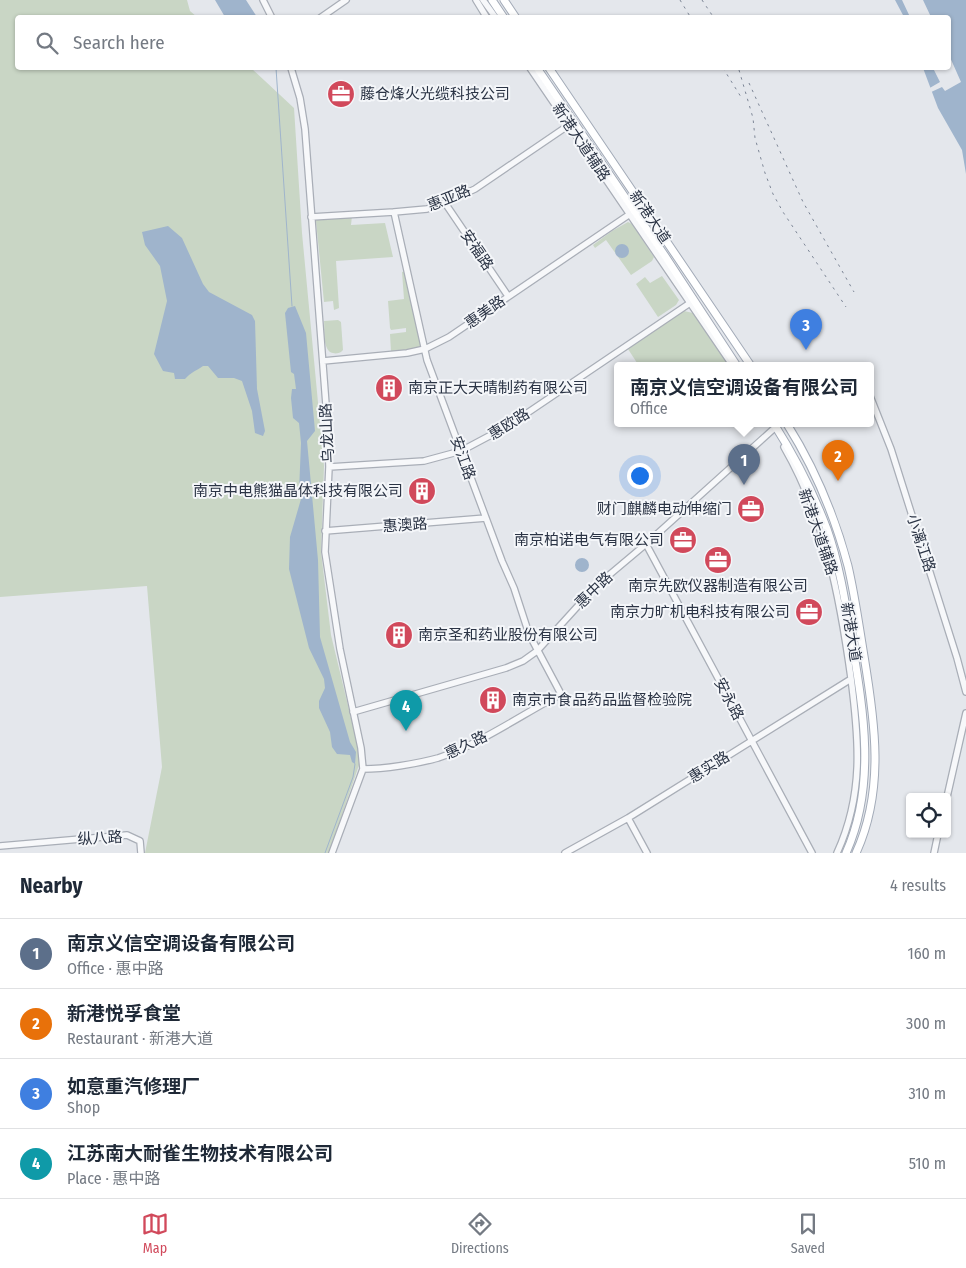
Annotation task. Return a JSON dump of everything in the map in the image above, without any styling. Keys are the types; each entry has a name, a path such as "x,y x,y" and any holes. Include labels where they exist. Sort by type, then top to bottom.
{"main road":[{"path":"492,0 502,15"},
{"path":"504,0 514,15"},
{"name":"新港大道","path":"538,70 734,362"},
{"name":"新港大道","path":"550,70 748,362"},
{"name":"新港大道","path":"775,427 799,466 828,531 844,590 862,711 865,753 863,791 858,820 846,853"},
{"name":"新港大道","path":"789,427 820,488 848,566 874,711 875,765 872,801 866,828 856,853"}],"street":[{"path":"263,0 270,15"},
{"path":"324,15 346,0"},
{"path":"476,0 486,15"},
{"path":"483,0 494,15"},
{"name":"乌龙山路","path":"292,70 300,98 305,129 328,431 329,467 325,552 338,639 361,748 362,769 332,853"},
{"name":"新港大道辅路","path":"531,70 730,362"},
{"name":"惠亚路","path":"312,216 427,209 446,203 475,189 569,125"},
{"name":"安福路","path":"446,203 508,296"},
{"name":"安江路","path":"394,212 427,360 514,588 529,634 560,694"},
{"name":"惠美路","path":"323,361 393,355 425,349 449,337 630,214"},
{"name":"惠欧路","path":"329,467 424,461 461,451 508,426 690,303"},
{"name":"小漓江路","path":"874,406 891,449 966,692"},
{"name":"惠中路","path":"353,712 506,668 523,661 537,651 596,586 646,544 772,427"},
{"name":"新港大道辅路","path":"775,427 806,491 824,540 838,591 856,709 858,770 855,796 837,853"},
{"name":"惠澳路","path":"325,531 486,518"},
{"name":"安永路","path":"646,544 812,853"},
{"name":"惠实路","path":"565,853 628,818 851,679"},
{"name":"惠久路","path":"362,769 426,761 464,748 560,694"},
{"path":"948,793 966,713"},
{"path":"628,818 647,853"},
{"name":"纵八路","path":"0,846 126,835 140,841 141,853"},
{"path":"934,853 937,838"}],"green space":[{"path":"0,0 187,0 190,11 195,15 15,15 15,70 253,70 294,108 302,233 324,466 321,552 331,635 358,747 359,765 329,853 145,853 162,767 147,586 0,597"},
{"path":"352,216 351,225 385,223 393,257 336,261 339,308 334,310 333,301 324,302 316,221 318,218"},
{"path":"628,222 632,224 654,257 652,261 631,275 606,240 595,248 593,245"},
{"path":"406,271 421,346 414,349 391,352 390,334 406,332 406,328 391,330 388,301 404,299 402,272"},
{"path":"662,276 679,300 676,305 658,317 636,284 645,277 650,283"},
{"path":"684,311 693,313 726,362 636,362 628,349"},
{"path":"338,320 341,322 343,350 335,353 327,348 324,321"}],"water":[{"path":"215,0 246,0 256,15 224,15"},
{"path":"895,0 966,0 966,174 962,150 938,108 924,70 951,70 951,15 903,15"},
{"path":"168,226 182,238 203,284 209,292 252,315 255,321 257,389 265,431 263,436 255,433 252,411 242,381 234,378 218,378 208,366 203,366 185,379 175,379 174,373 163,371 154,354 167,301 160,266 145,245 142,232"},
{"path":"622,244 627,246 629,251 627,256 622,258 617,256 615,251 617,246"},
{"path":"295,306 306,333 315,431 307,441 318,560 320,637 350,742 356,752 355,764 352,762 350,755 337,754 332,747 330,732 319,708 319,701 325,688 324,679 309,648 289,569 290,537 301,499 299,492 301,443 299,423 293,418 291,398 292,389 296,389 294,374 291,372 285,313 288,308"},
{"path":"582,558 587,560 589,565 587,570 582,572 577,570 575,565 577,560"}],"pier":[{"path":"902,0 923,0 930,15 909,15"},
{"path":"951,60 961,82 945,91 942,87 929,93 928,89 940,82 934,70 951,70"}],"waterway":[{"path":"276,70 292,306"},
{"path":"325,853 353,777 355,764"}],"railway":[{"path":"680,0 689,15"},
{"path":"702,0 712,15"},
{"path":"724,70 741,97"},
{"path":"739,70 753,118 755,138 773,194 846,307"},
{"path":"749,83 803,202 854,292"}],"place":[{"name":"藤仓烽火光缆科技公司","path":"341,94"},
{"name":"如意重汽修理厂","path":"806,350"},
{"name":"南京正大天晴制药有限公司","path":"389,388"},
{"name":"新港悦孚食堂","path":"838,481"},
{"name":"南京义信空调设备有限公司","path":"744,485"},
{"name":"南京中电熊猫晶体科技有限公司","path":"422,491"},
{"name":"财门麒麟电动伸缩门","path":"751,509"},
{"name":"南京柏诺电气有限公司","path":"683,540"},
{"name":"南京先欧仪器制造有限公司","path":"718,560"},
{"name":"南京力旷机电科技有限公司","path":"809,612"},
{"name":"南京圣和药业股份有限公司","path":"399,635"},
{"name":"南京市食品药品监督检验院","path":"493,700"},
{"name":"江苏南大耐雀生物技术有限公司","path":"406,731"}]}
